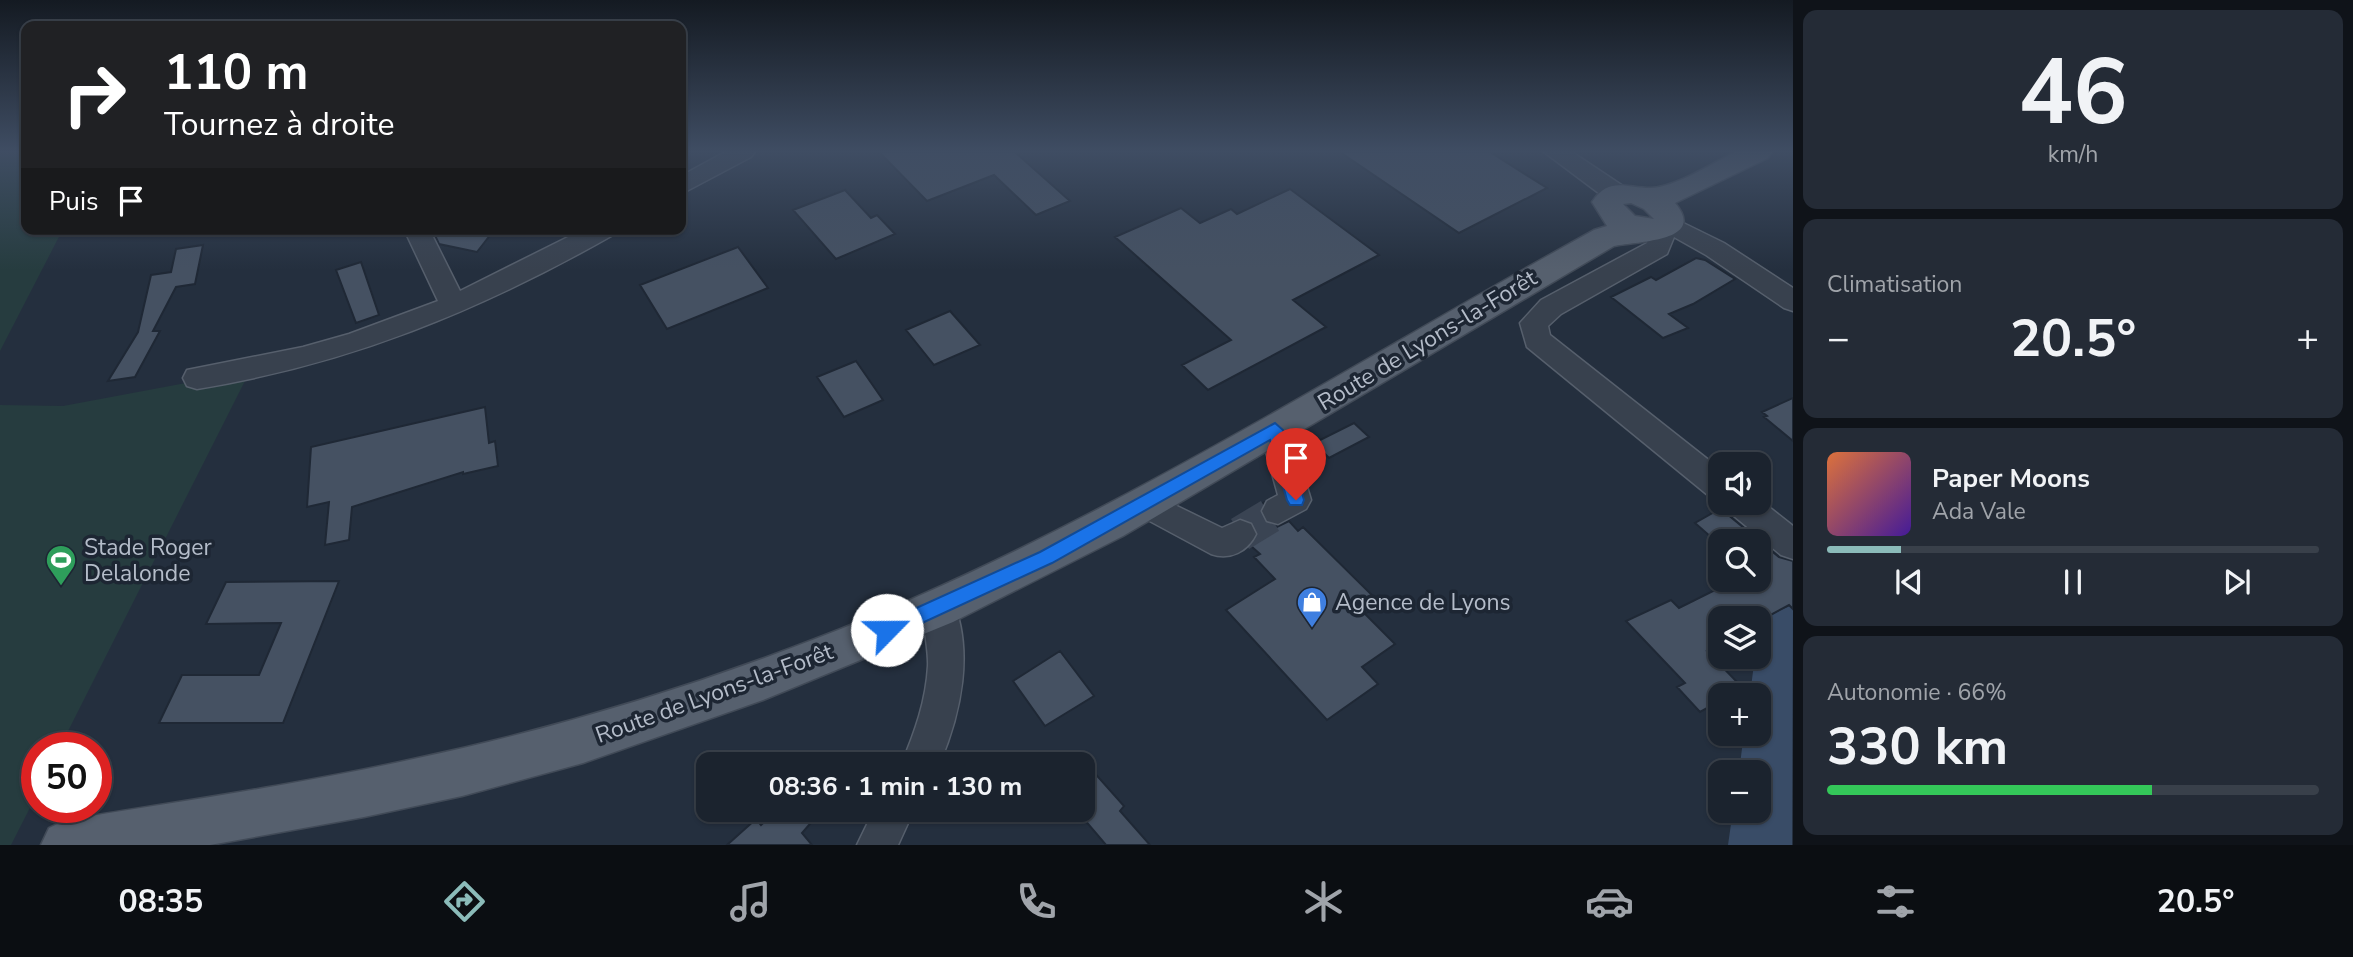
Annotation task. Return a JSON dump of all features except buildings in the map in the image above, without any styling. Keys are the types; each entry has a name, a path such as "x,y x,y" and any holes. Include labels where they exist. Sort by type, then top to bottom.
{"main road":[{"name":"Route de Lyons-la-Forêt","path":"66,845 462,772 591,737 720,694 939,608 1046,557 1144,503 1687,191"}],"street":[{"path":"1611,191 1644,215 1715,249 1793,301"},
{"path":"1644,215 1661,237 1658,248 1551,307 1534,323 1537,340 1708,477"},
{"path":"419,235 453,304"},
{"path":"197,377 250,371 295,360 412,322 548,262 594,235"},
{"path":"1275,430 1296,500 1278,510"},
{"path":"1144,503 1223,544 1240,534"},
{"path":"1755,515 1793,545"},
{"path":"926,752 942,706 944,624 939,608"},
{"path":"877,845 889,822"}],"green space":[{"path":"0,191 21,191 21,235 60,235 0,351"},
{"path":"250,371 68,732 21,732 22,823 11,845 0,845 0,405 63,406"}],"waterway":[{"path":"1760,845 1786,636 1793,630"}],"tunnel":[{"path":"1240,534 1278,511"}],"place":[{"name":"Stade Roger Delalonde","path":"61,587"},
{"name":"Agence de Lyons","path":"1312,629"}],"route":[{"path":"887,630 1046,557 1275,430 1296,500"}]}
